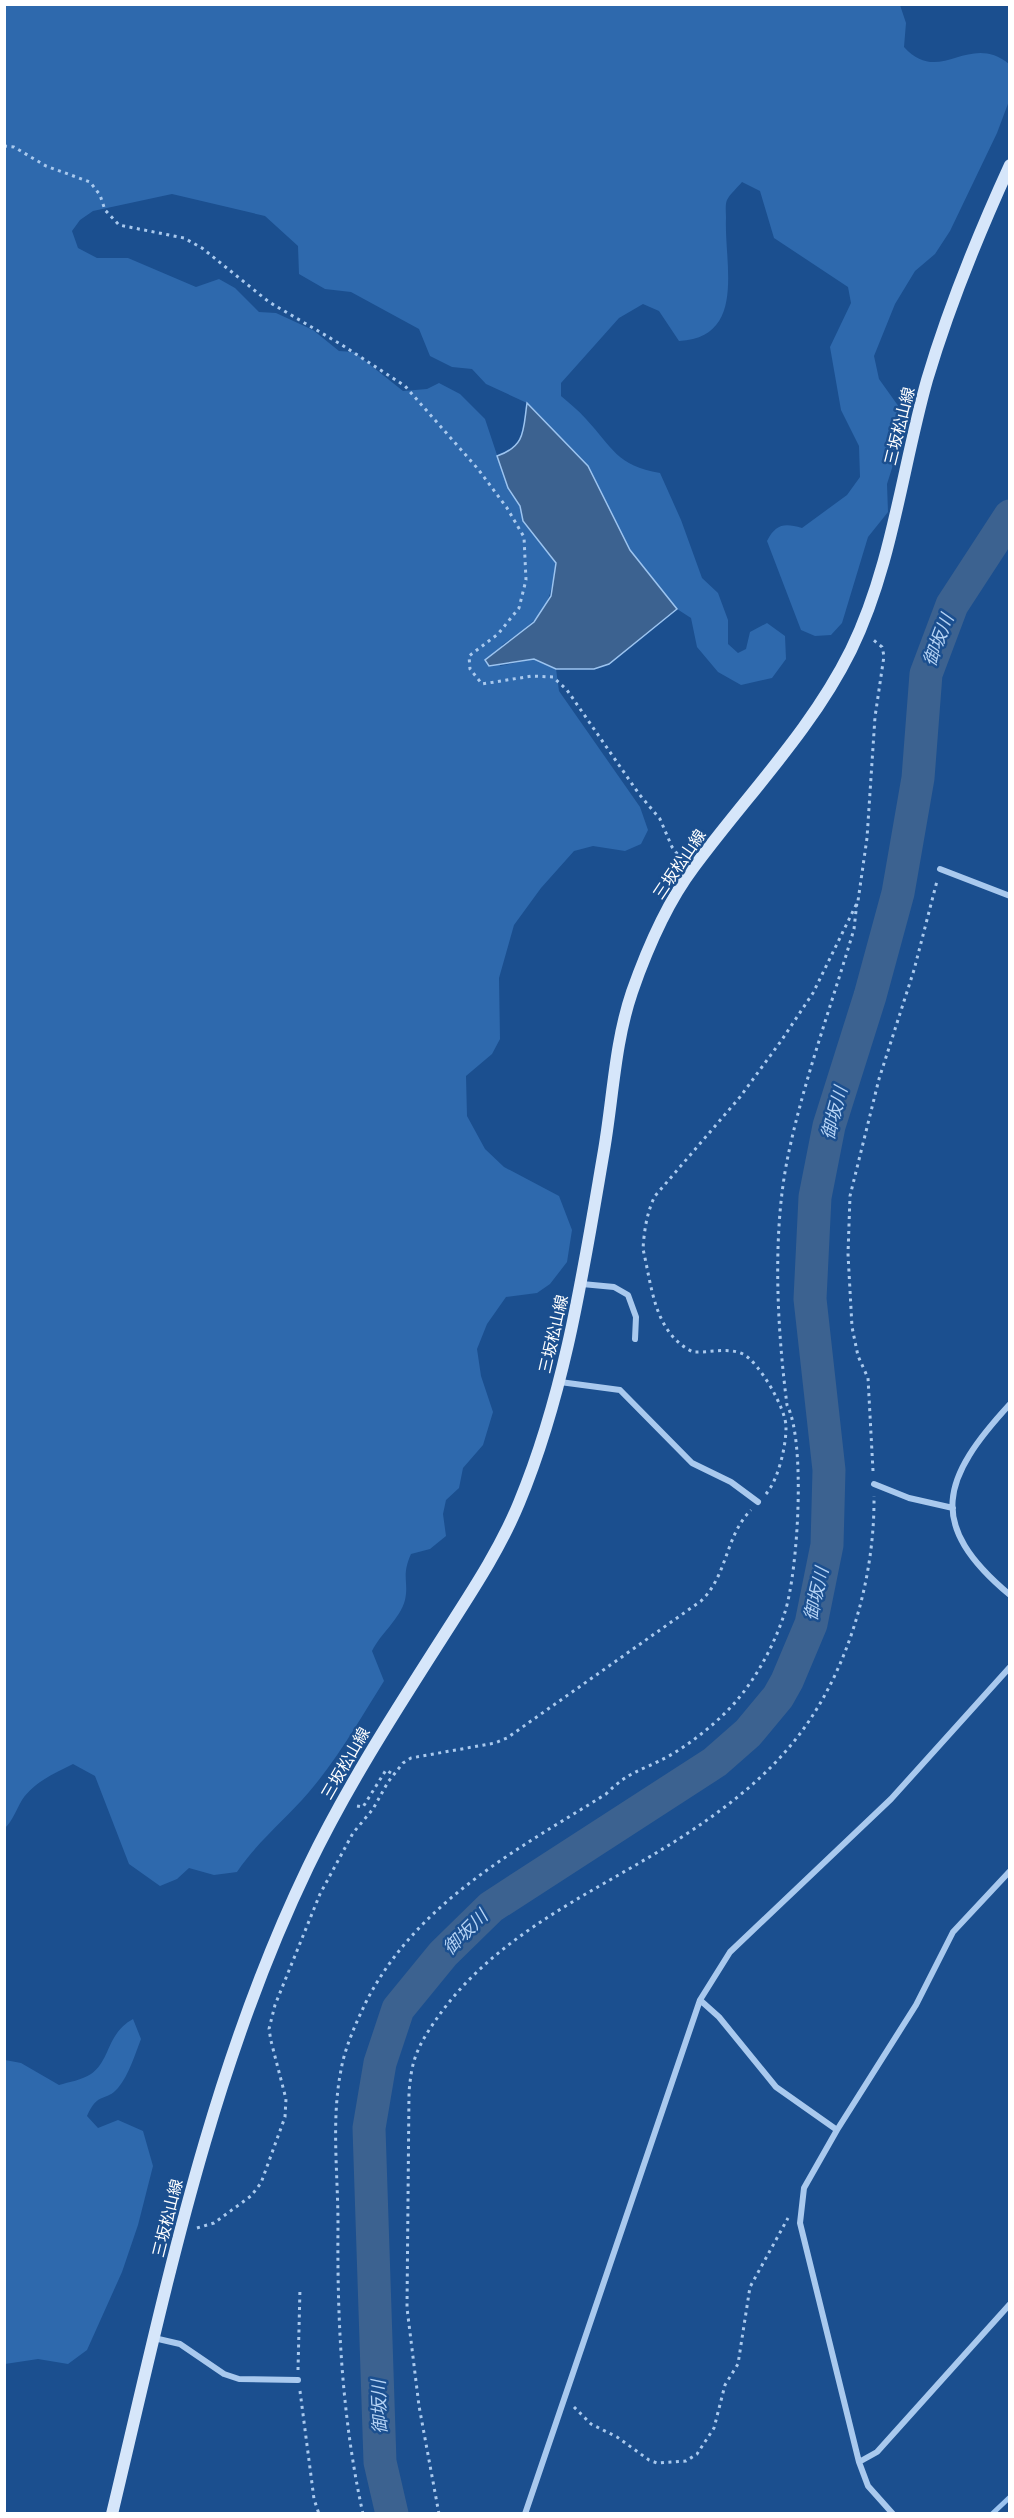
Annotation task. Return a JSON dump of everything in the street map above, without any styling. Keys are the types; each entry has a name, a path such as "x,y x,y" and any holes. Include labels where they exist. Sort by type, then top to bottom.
{"main road":[{"name":"三坂松山線","path":"112,2514 180,2231 214,2106 244,2016 278,1931 341,1803 498,1548 537,1457 560,1382 582,1284 605,1148 616,1059 629,1001 645,955 668,908 690,871 795,740 823,698 861,629 878,580 928,379 966,264 1010,165"}],"street":[{"path":"940,869 1010,896"},
{"path":"582,1284 614,1287 628,1294 636,1317 635,1339"},
{"path":"560,1382 620,1390 692,1463 731,1482 758,1502"},
{"path":"1010,1404 970,1450 959,1470 952,1508 961,1542 974,1562 1010,1595"},
{"path":"874,1484 909,1498 952,1508"},
{"path":"525,2514 561,2402 700,2000 730,1952 891,1798 1010,1667"},
{"path":"893,2514 868,2486 859,2462 807,2253 801,2212 804,2188 837,2130 916,2005 953,1932 1010,1871"},
{"path":"700,2000 719,2017 776,2087 837,2130"},
{"path":"859,2462 876,2452 1010,2304"},
{"path":"154,2338 180,2344 224,2374 239,2379 298,2380"}],"path":[{"path":"4,146 14,147 46,166 90,183 100,195 105,210 119,225 184,238 202,248 269,302 405,386 478,469 507,508 524,537 526,580 519,608 498,634 469,656 470,669 482,684 532,676 553,678 567,690 639,794 660,819 672,847 690,871"},
{"path":"363,2514 340,2354 337,2124 341,2070 348,2044 369,1996 393,1958 451,1896 503,1858 606,1794 623,1776 667,1757 701,1734 738,1698 778,1631 786,1609 792,1575 798,1500 798,1440 793,1417 787,1405 778,1291 782,1193 788,1155 854,929 867,838 875,717 884,656 882,647 861,629"},
{"path":"439,2514 419,2406 407,2308 409,2092 414,2061 429,2030 448,2004 511,1940 574,1900 663,1849 742,1792 784,1754 808,1724 831,1682 854,1626 874,1519 868,1378 858,1356 852,1327 848,1254 850,1196 879,1079 914,970 940,869"},
{"path":"180,2231 214,2223 251,2196 261,2183 285,2117 286,2099 269,2029 275,2005 320,1894 352,1833 373,1809 394,1774 403,1763 411,1758 495,1743 507,1738 701,1600 713,1589 720,1577 736,1528 771,1488 786,1429 785,1420 760,1367 753,1360 731,1350 693,1352 664,1329 659,1318 643,1249 644,1239 651,1204 655,1196 740,1097 781,1041 813,993 858,901"},
{"path":"341,1803 363,1807 386,1770 394,1774"},
{"path":"561,2402 572,2405 591,2424 617,2437 649,2460 686,2461 696,2454 714,2428 725,2385 738,2364 750,2287 784,2221 801,2212"},
{"path":"300,2288 298,2380 314,2499 319,2514"}],"shaded area":[{"path":"5,5 900,5 906,23 904,47 917,58 930,62 980,53 994,55 1009,64 1009,101 997,133 950,231 935,254 915,271 895,304 874,356 879,379 899,407 904,430 887,484 888,512 868,537 842,623 831,635 815,636 801,630 767,541 781,526 802,528 847,495 860,477 859,446 841,410 830,347 851,303 848,287 774,238 760,191 742,182 726,202 727,295 723,312 715,327 700,336 679,341 659,311 643,304 619,318 561,383 561,396 583,416 617,454 634,466 660,473 681,520 702,578 718,593 728,620 728,644 738,653 746,649 750,632 767,623 785,636 786,659 772,678 741,685 718,672 697,647 691,618 677,609 630,550 588,466 527,403 486,384 472,369 452,367 430,356 419,329 351,292 325,289 299,274 298,246 265,216 172,194 93,211 80,220 72,231 78,248 97,258 128,258 196,287 219,279 235,288 259,312 276,313 313,330 339,351 354,352 403,391 427,389 439,383 460,394 485,419 508,488 520,506 523,521 556,563 546,603 535,620 502,645 500,666 534,659 556,669 559,691 640,807 648,830 641,844 625,851 593,846 574,851 541,888 514,925 499,978 500,1039 492,1054 466,1076 467,1116 485,1149 504,1167 559,1196 572,1230 567,1262 550,1284 537,1293 506,1297 487,1324 477,1349 481,1376 493,1412 483,1445 463,1468 459,1488 446,1500 443,1514 446,1536 430,1549 411,1554 406,1568 406,1594 403,1607 372,1651 384,1681 320,1779 254,1850 237,1872 214,1875 189,1868 177,1879 160,1886 129,1864 95,1776 73,1764 32,1788 5,1828"},
{"path":"527,403 588,466 630,550 677,609 609,664 594,669 556,669 534,659 489,666 485,660 534,622 551,596 556,563 523,521 520,506 508,488 497,456 518,442 523,429"},
{"path":"133,2019 141,2039 129,2071 118,2088 110,2095 98,2100 87,2116 98,2128 118,2120 143,2131 153,2166 138,2225 122,2272 87,2350 68,2364 38,2359 5,2364 5,2060 21,2063 59,2085 80,2079 97,2068 118,2032"}],"waterway":[{"name":"御坂川","path":"392,2514 380,2462 369,2128 380,2063 398,2009 443,1954 491,1907 715,1762 748,1733 778,1697 811,1624 827,1545 829,1470 810,1299 815,1197 829,1126 870,996 898,893 918,778 926,674 952,605 1010,516"},
{"path":"992,2514 1010,2497"}]}
